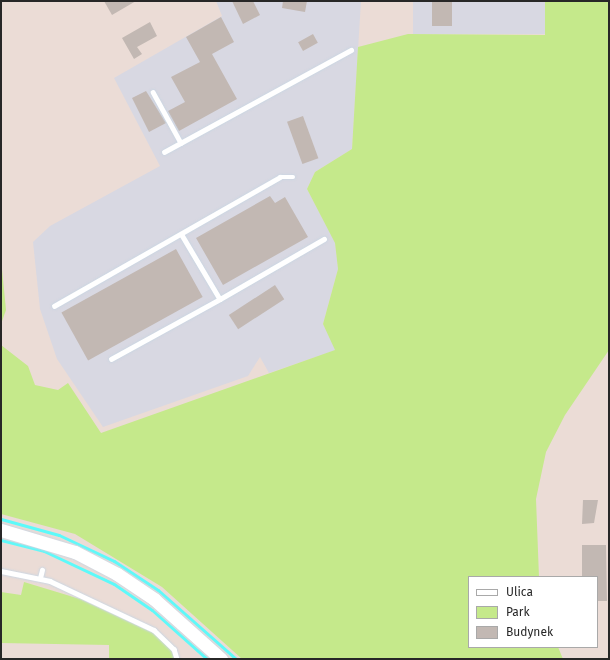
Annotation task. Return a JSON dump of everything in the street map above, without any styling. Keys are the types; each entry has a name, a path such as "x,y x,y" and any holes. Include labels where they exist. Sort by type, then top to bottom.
{"street":[{"path":"1,530 75,552 117,574 154,599 221,659"}],"lane":[{"path":"164,152 351,50"},
{"path":"153,92 181,143"},
{"path":"54,306 182,235 280,177 293,177"},
{"path":"182,235 220,299"},
{"path":"111,359 220,299 324,239"},
{"path":"40,578 42,570"},
{"path":"1,571 40,578 154,630 174,649 177,659"}],"shaded area":[{"path":"216,1 361,1 352,149 315,172 307,189 335,242 338,269 323,324 336,350 269,373 260,357 248,376 103,427 57,359 40,309 33,242 50,226 160,166 114,78 222,16"},
{"path":"413,1 545,1 545,34 413,34"}],"green space":[{"path":"545,1 609,1 609,350 565,415 546,452 536,499 539,576 468,576 468,648 558,648 563,659 242,659 162,587 75,534 1,514 1,345 28,366 35,385 58,390 68,383 101,433 335,350 323,324 338,269 335,243 307,189 315,172 352,149 358,47 408,34 545,35"},
{"path":"1,259 6,310 1,324"},
{"path":"24,582 80,599 166,639 175,659 109,659 109,645 1,643 1,592 21,595"}],"building":[{"path":"104,1 136,1 112,15"},
{"path":"232,1 253,1 260,15 243,24"},
{"path":"283,1 307,1 305,12 282,8"},
{"path":"432,1 452,1 452,26 432,26"},
{"path":"221,17 234,42 212,54 237,99 179,131 168,111 185,102 171,77 200,62 186,37"},
{"path":"150,22 157,36 137,47 142,54 134,59 122,38"},
{"path":"313,34 318,43 303,51 298,42"},
{"path":"146,91 166,123 149,132 132,98"},
{"path":"303,116 318,158 302,164 287,122"},
{"path":"270,196 275,203 285,197 308,237 223,285 196,238"},
{"path":"176,249 203,297 88,361 61,313"},
{"path":"275,285 284,299 238,329 229,315"},
{"path":"583,500 598,500 594,523 582,524"},
{"path":"582,545 606,545 607,601 598,601 598,576 582,576"}],"waterway":[{"path":"1,519 59,535 114,561 158,590 236,659"},
{"path":"1,540 44,551 114,584 152,610 207,659"}]}
